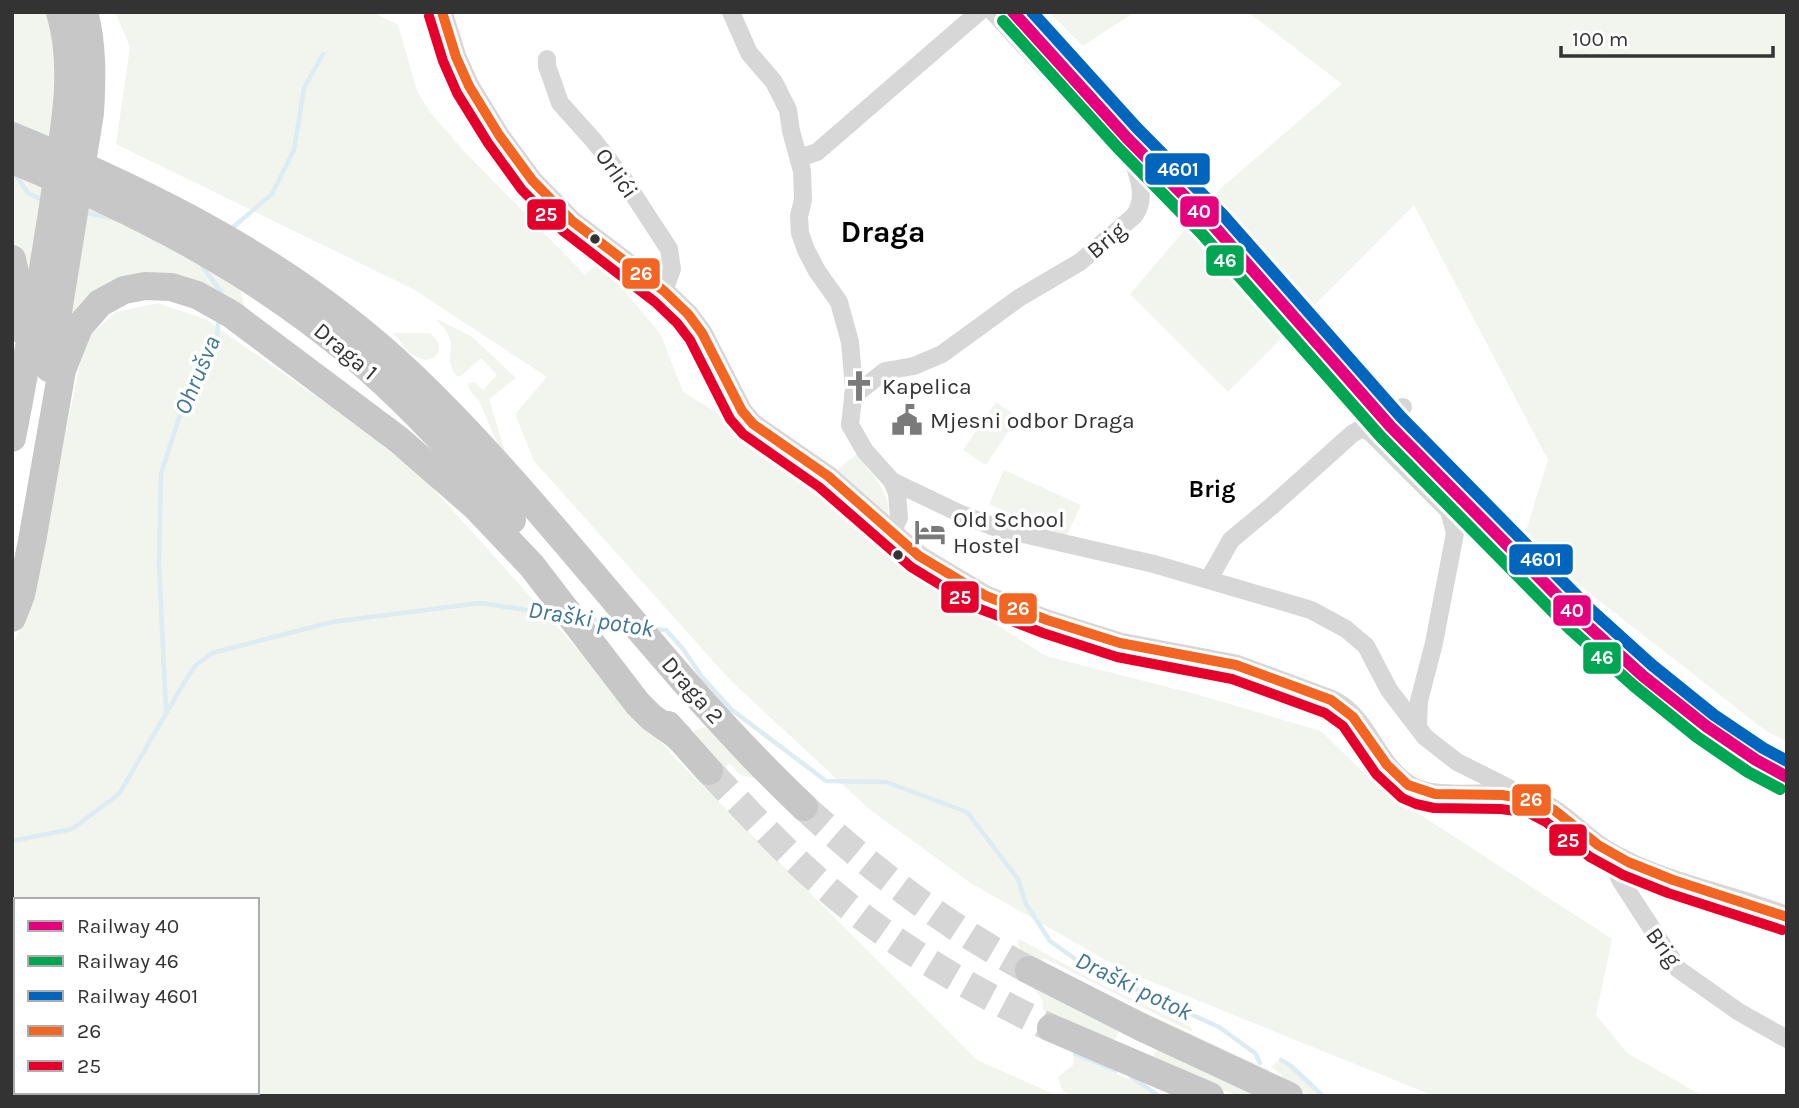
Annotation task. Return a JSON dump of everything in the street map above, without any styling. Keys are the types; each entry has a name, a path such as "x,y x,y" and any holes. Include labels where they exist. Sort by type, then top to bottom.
{"highway":[{"path":"60,12 77,121"},
{"path":"12,581 77,121 92,80 84,12"},
{"path":"12,123 120,170 189,204 252,240 296,269 381,341"},
{"name":"Draga 1","path":"12,136 101,173 205,225 287,276 381,341"},
{"name":"Draga 1","path":"12,160 131,212 202,250 302,315 349,352 394,392 466,465 520,531 599,643"},
{"path":"12,438 59,243"},
{"path":"12,259 18,279 21,320 12,378"},
{"path":"12,618 21,594 58,386 66,356 79,327 91,311 109,297 135,288 156,286 183,289 231,314 399,440 498,527 709,771"},
{"name":"Draga 2","path":"381,341 481,445 687,684 773,778 804,807"},
{"path":"1029,970 1141,1027 1289,1096"},
{"path":"1051,1028 1210,1096"}],"street":[{"path":"442,12 456,57 469,86 499,135 532,180 572,221 664,291 688,314 702,333 732,393 753,424 828,476 891,534 899,518 900,507 892,481"},
{"name":"Brig","path":"731,12 749,53 774,82 788,110 802,183 800,233 817,271 839,302 850,342 853,396 849,415 853,435 892,481 997,528 1133,559 1311,610 1346,629 1366,646 1394,697 1425,737 1449,756 1519,796 1541,803 1560,814 1606,850 1651,872 1787,917"},
{"path":"799,158 817,152 979,12"},
{"name":"Brig","path":"853,396 885,371 914,366 942,354 1019,298 1080,262 1139,209 1141,192 1134,164 993,12"},
{"name":"Orlići","path":"547,59 560,103 622,177 664,241 672,258 672,269 664,291"},
{"path":"1371,433 1403,407"},
{"path":"1209,579 1231,540 1352,434 1362,428 1371,433 1448,511 1455,533 1434,643 1419,701 1418,727"},
{"name":"Brig","path":"891,534 919,556 986,596 1047,620 1120,643 1209,658 1344,706 1385,762 1407,785 1416,789 1428,793 1519,796"},
{"name":"Brig","path":"1606,850 1621,881 1678,969 1739,1012 1787,1039"}],"shaded area":[{"path":"12,12 49,12 88,205 239,286 247,314 181,279 69,328 81,250 33,241 29,266 33,267 30,286 12,242"},
{"path":"115,12 372,12 398,25 417,91 430,112 462,149 585,275 600,262 660,333 683,392 751,433 889,557 1046,656 1199,695 1321,731 1379,788 1612,939 1596,1015 1627,1053 1703,1096 1434,1096 1125,971 969,882 868,808 731,681 534,461 515,414 547,377 415,290 116,144 130,47"},
{"path":"1049,12 1135,12 1083,46"},
{"path":"1248,12 1787,12 1787,742 1766,731 1570,578 1525,534 1548,460 1414,205 1228,392 1130,294 1220,189 1342,84"},
{"path":"158,303 205,319 330,406 422,476 675,758 977,1060 1058,1096 12,1096 12,646 28,613 85,340 116,312"},
{"path":"437,321 471,336 516,378 489,399 505,452 502,454 479,401 468,384 474,382 483,390 497,375 481,358 461,376 457,376 450,362 449,337"},
{"path":"392,333 430,333 439,345 437,355 428,360 415,356"},
{"path":"996,402 1018,417 986,465 963,450"},
{"path":"857,454 884,492 889,509 888,517 835,472"},
{"path":"1004,470 1081,505 1065,539 989,504"},
{"path":"705,727 754,778 740,775 730,764 727,765 726,773 692,736 695,730"},
{"path":"1019,939 1099,983 1191,1027 1192,1032 1044,958 1041,962 1024,953 1018,946"},
{"path":"1032,987 1116,1026 1118,1033 1114,1043 1043,1010 1042,999"},
{"path":"1105,994 1281,1078 1282,1075 1271,1067 1278,1061 1296,1072 1320,1096 1312,1096 1219,1053"},
{"path":"1158,1050 1266,1096 1238,1096 1155,1063 1154,1053"},
{"path":"1074,1056 1133,1081 1155,1096 1074,1096 1063,1092 1058,1077 1073,1065"}],"waterway":[{"path":"231,229 272,194 294,150 304,88 323,54"},
{"name":"Ohrušva","path":"14,172 28,193 44,201"},
{"name":"Ohrušva","path":"83,212 112,218"},
{"name":"Ohrušva","path":"201,264 221,292 220,298"},
{"name":"Ohrušva","path":"166,710 159,564 161,474 179,418 217,335 219,317"},
{"name":"Draški potok","path":"12,841 72,829 119,794 185,681 195,666 212,653 332,622 480,603 555,614"},
{"name":"Draški potok","path":"585,618 621,624"},
{"name":"Draški potok","path":"654,629 666,630 702,677 732,710 826,781 886,782 967,812 1018,879 1026,904 1050,941 1085,966 1219,1027 1255,1053 1260,1063"},
{"path":"1075,1054 1116,1071"},
{"path":"1281,1060 1323,1096"},
{"path":"1131,1077 1159,1096"}],"tunnel":[{"path":"709,771 798,862 881,931 992,998 1051,1028"},
{"path":"804,807 857,854 911,896 968,935 1029,970"}],"rail line":[{"name":"40","path":"1013,12 1127,138 1212,224 1391,427 1580,619 1643,676 1706,726 1756,760 1787,777"},
{"name":"4601","path":"1032,12 1137,128 1223,215 1401,417 1590,609 1652,665 1714,715 1787,761"},
{"name":"46","path":"1003,21 1117,147 1202,234 1381,437 1570,629 1697,737 1748,772 1780,789"}],"transit line":[{"name":"26","path":"442,12 456,57 469,86 499,135 532,180 572,221 664,291 688,314 702,333 742,411 753,424 828,476 919,556 986,596 1047,620 1120,643 1236,665 1331,700 1353,717 1387,765 1408,785 1435,794 1502,795 1533,800 1554,810 1598,845 1628,862 1673,880 1787,917"},
{"name":"25","path":"429,16 443,61 457,93 522,190 563,231 655,302 677,323 690,340 730,419 743,434 819,487 911,567 980,609 1043,633 1117,657 1232,679 1325,713 1343,726 1376,774 1402,798 1434,808 1501,809 1529,813 1546,822 1590,857 1623,875 1668,893 1782,930"}],"place":[{"name":"Kapelica","path":"859,386"},
{"name":"Mjesni odbor Draga","path":"907,420"},
{"name":"Old School Hostel","path":"930,532"}],"district":[{"name":"Draga","path":"883,232"},
{"name":"Brig","path":"1212,489"}]}
